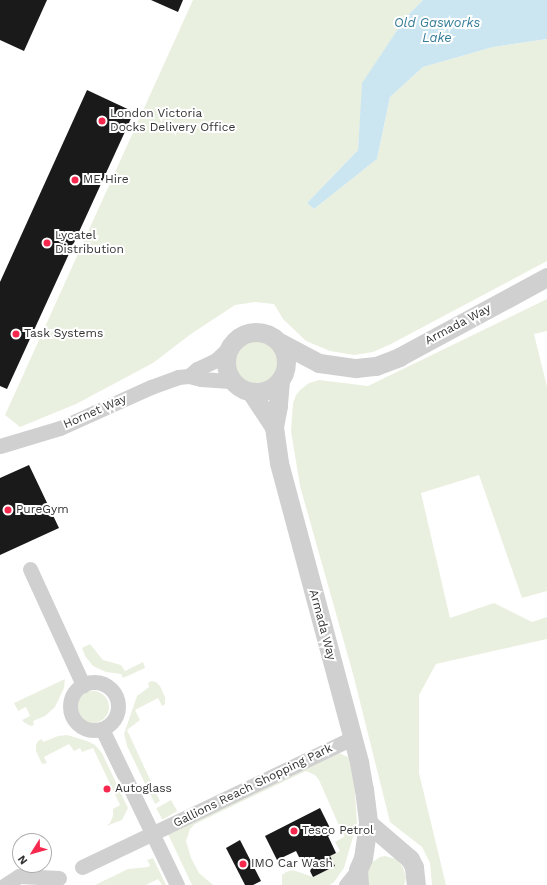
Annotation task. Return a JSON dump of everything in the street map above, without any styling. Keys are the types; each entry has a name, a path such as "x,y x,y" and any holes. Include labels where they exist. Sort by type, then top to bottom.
{"street":[{"name":"Armada Way","path":"229,348 239,337 252,332 267,333 281,343 319,363 356,368 376,366 547,277"},
{"name":"Armada Way","path":"281,343 287,359 282,378 274,427 279,463 352,738 364,789 368,823 360,871"},
{"name":"Hornet Way","path":"0,446 54,430 151,387 189,376 197,369 216,360 229,348"},
{"path":"229,348 227,365 233,381"},
{"name":"Armada Way","path":"233,381 241,388 251,392 267,390 282,378 319,363"},
{"name":"Hornet Way","path":"189,376 201,379 233,381"},
{"name":"Armada Way","path":"251,392 274,427"},
{"path":"30,569 83,685"},
{"path":"98,683 105,685 115,695 118,708 117,715 108,726 95,730 81,727 72,716 70,709 73,695 83,685 98,683"},
{"path":"102,729 178,885"},
{"name":"Gallions Reach Shopping Park","path":"5,885 19,876 66,875 352,738"},
{"path":"368,823 396,848 404,852 410,859 415,882"},
{"path":"346,885 360,871 372,850 384,846 396,848"}],"green space":[{"path":"193,0 423,0 406,17 363,83 358,150 307,203 314,209 377,159 390,97 423,67 493,47 547,39 547,261 391,344 373,352 354,355 330,351 306,341 283,319 274,304 255,302 235,305 191,334 153,363 76,404 20,427 5,415"},
{"path":"547,299 547,331 534,334 547,387 547,591 522,598 479,475 421,493 450,618 494,603 532,622 547,617 547,639 436,664 419,695 419,773 446,885 432,885 430,863 422,847 390,822 353,674 300,486 291,431 293,403 300,390 309,383 319,380 368,386"},
{"path":"256,340 268,344 274,350 278,362 274,374 268,380 256,384 244,380 238,374 234,362 238,350 244,344"},
{"path":"90,644 103,660 121,665 125,671 143,662 145,668 123,678 121,674 106,672 93,666 85,656 82,648"},
{"path":"65,679 64,688 55,707 45,716 33,721 34,725 31,726 25,723 22,720 30,716 26,707 18,711 14,703"},
{"path":"151,681 156,682 160,686 165,697 165,704 162,706 158,698 135,710 140,720 127,730 160,801 155,804 127,746 124,734 137,696 149,687 148,683"},
{"path":"90,691 96,691 106,698 109,707 108,713 102,720 96,723 90,723 80,716 77,710 77,704 84,694"},
{"path":"67,735 95,745 102,753 128,808 122,820 106,826 110,823 113,816 113,809 120,805 93,748 82,752 80,748 74,751 69,744 44,757 47,763 42,764 36,751 38,741 42,739 43,742 58,736"},
{"path":"339,753 350,758 354,777 357,823 344,868 334,882 330,885 282,885 282,875 286,872 293,870 313,877 335,866 330,856 340,851 335,842 344,837 319,780 315,775 306,771 195,824 190,829 186,841 191,858 199,873 213,885 192,885 168,834"},
{"path":"171,800 177,811 162,820 156,808"},
{"path":"385,856 396,859 403,867 406,878 404,885 367,885 366,873 371,863 380,857"},
{"path":"153,858 166,885 162,885 158,879 146,885 95,885 128,869 148,867 150,865 147,860"}],"water":[{"name":"Old Gasworks Lake","path":"423,0 547,0 547,39 493,47 423,67 390,97 377,159 314,209 307,203 358,150 362,83 406,17"}],"building":[{"path":"0,0 47,0 24,51 0,40"},
{"path":"151,0 183,0 178,12"},
{"path":"87,90 134,112 7,389 0,386 0,282"},
{"path":"29,465 59,528 0,555 0,478"},
{"path":"320,808 333,834 328,836 336,853 330,856 335,866 313,877 308,867 305,869 296,851 277,860 265,836"},
{"name":"IMO Car Wash","path":"240,840 261,881 253,885 245,885 226,848"}],"place":[{"name":"London Victoria Docks Delivery Office","path":"102,121"},
{"name":"ME Hire","path":"75,180"},
{"name":"Lycatel Distribution","path":"47,243"},
{"name":"Task Systems","path":"16,334"},
{"name":"PureGym","path":"8,510"},
{"name":"Autoglass","path":"107,789"},
{"name":"Tesco Petrol","path":"294,831"},
{"name":"IMO Car Wash","path":"243,864"}]}
